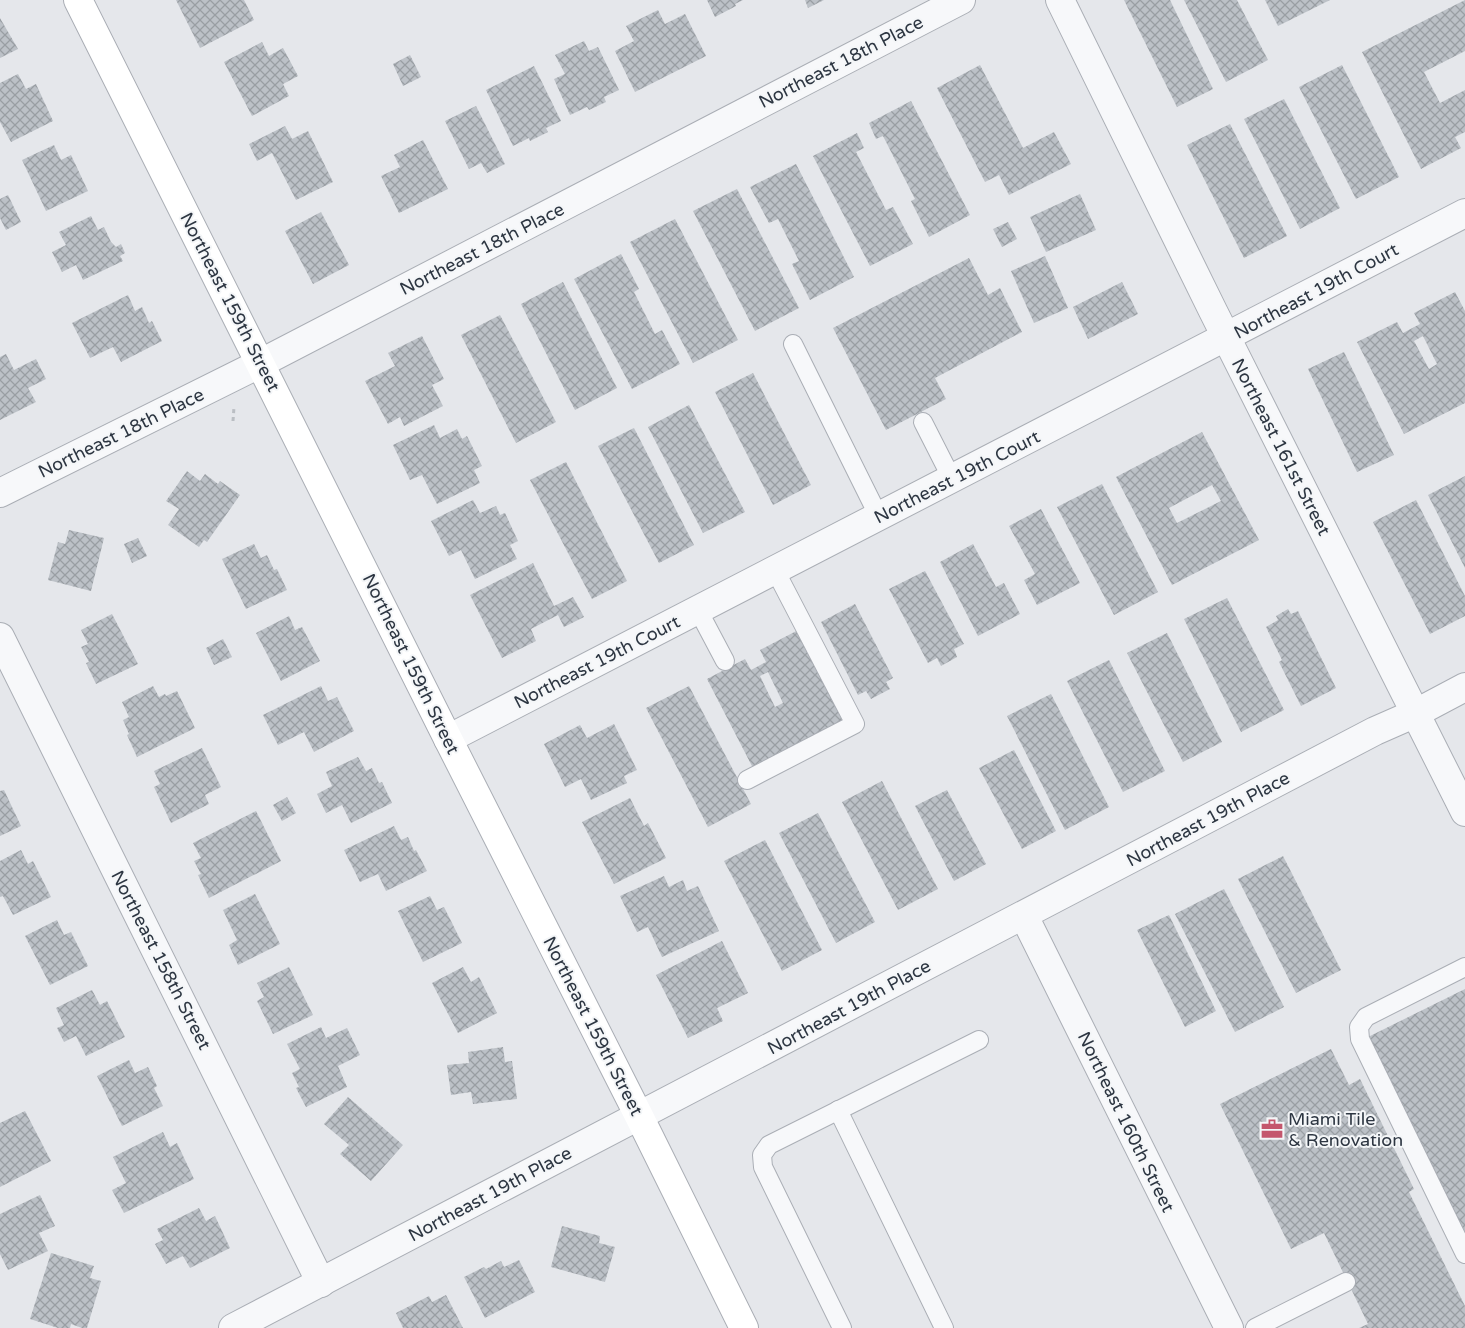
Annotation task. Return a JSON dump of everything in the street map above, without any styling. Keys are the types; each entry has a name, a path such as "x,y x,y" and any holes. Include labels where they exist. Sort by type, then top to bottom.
{"street":[{"name":"Northeast 159th Street","path":"78,0 744,1328"},
{"name":"Northeast 18th Place","path":"0,493 261,363 961,0"},
{"name":"Northeast 161st Street","path":"1060,0 1226,338 1465,812"},
{"name":"Northeast 19th Court","path":"448,739 1465,213"},
{"name":"Northeast 158th Street","path":"0,637 321,1283"},
{"name":"Northeast 19th Place","path":"234,1328 1375,731 1416,713 1465,687"},
{"name":"Northeast 160th Street","path":"1024,916 1229,1328"}],"lane":[{"path":"793,344 879,517"},
{"path":"923,422 952,479"},
{"path":"747,780 855,724 775,570"},
{"path":"698,610 725,661"},
{"path":"1465,967 1366,1017 1359,1027 1360,1039 1465,1254"},
{"path":"842,1328 763,1167 762,1155 769,1145 979,1040"},
{"path":"838,1110 944,1328"},
{"path":"1255,1328 1346,1282"}],"building":[{"path":"176,0 244,0 254,20 200,48"},
{"path":"707,0 743,0 715,17"},
{"path":"805,0 824,0 808,8"},
{"path":"1124,0 1170,0 1213,89 1177,107"},
{"path":"1184,0 1237,0 1268,60 1226,82"},
{"path":"1265,0 1330,0 1278,26"},
{"path":"1465,0 1465,51 1424,72 1440,103 1465,90 1465,132 1455,137 1461,148 1421,169 1362,52"},
{"path":"658,10 665,24 685,14 706,56 635,92 615,51 634,41 626,26"},
{"path":"0,18 18,49 0,58"},
{"path":"584,41 589,51 598,47 619,90 604,97 606,102 589,110 587,107 570,115 554,79 565,74 555,55"},
{"path":"262,42 269,56 283,48 298,76 283,84 289,96 252,116 224,62"},
{"path":"410,55 421,77 403,86 393,64"},
{"path":"980,65 1023,148 1054,132 1071,164 1009,195 999,175 985,182 937,88"},
{"path":"1342,65 1399,177 1356,199 1299,87"},
{"path":"534,66 561,121 546,128 548,132 530,141 529,138 513,146 486,90"},
{"path":"18,74 26,89 36,84 53,121 11,142 0,122 0,83"},
{"path":"1284,99 1340,208 1300,229 1244,119"},
{"path":"911,101 970,215 929,237 911,201 915,199 883,136 876,139 869,123"},
{"path":"476,106 505,164 487,173 481,163 469,169 445,121"},
{"path":"1230,124 1287,236 1244,258 1187,145"},
{"path":"285,126 292,139 308,131 333,182 296,200 272,153 257,161 249,144"},
{"path":"857,133 864,148 856,152 886,210 893,207 913,244 870,266 813,156"},
{"path":"423,140 448,189 399,213 381,176 400,167 394,155"},
{"path":"54,145 61,160 71,155 88,191 46,211 22,160"},
{"path":"796,164 854,277 810,300 792,264 799,261 778,219 769,223 750,187"},
{"path":"737,189 799,308 755,331 693,211"},
{"path":"1080,194 1096,230 1046,252 1030,217"},
{"path":"8,195 21,222 6,230 0,218 0,199"},
{"path":"321,212 349,265 313,284 285,231"},
{"path":"91,216 98,230 104,227 111,242 116,247 121,244 125,253 120,256 123,261 83,280 76,265 62,272 52,252 66,245 59,232"},
{"path":"675,219 738,340 693,363 630,242"},
{"path":"1008,222 1017,239 1002,247 993,229"},
{"path":"621,254 639,289 634,292 655,334 662,330 680,364 632,389 574,279"},
{"path":"1045,256 1068,308 1034,323 1011,271"},
{"path":"969,258 988,295 1000,288 1022,332 935,378 946,399 886,430 833,328"},
{"path":"563,282 617,388 575,410 521,304"},
{"path":"1122,282 1138,314 1088,339 1073,307"},
{"path":"1455,292 1465,311 1465,403 1404,434 1357,342 1397,322 1403,333 1420,324 1414,313","holes":["1423,336 1437,364 1429,369 1414,341"]},
{"path":"128,295 135,311 142,307 149,323 152,321 162,341 121,362 113,347 90,358 72,323"},
{"path":"500,315 556,422 516,443 461,335"},
{"path":"422,336 444,379 432,385 443,406 404,426 400,417 388,424 365,381 395,366 388,353"},
{"path":"1344,352 1394,455 1357,472 1308,369"},
{"path":"6,354 14,370 36,359 46,379 28,388 36,402 0,420 0,357"},
{"path":"753,373 811,485 773,505 715,392"},
{"path":"689,405 745,512 703,533 648,427"},
{"path":"434,425 440,438 457,429 462,439 467,436 482,466 474,470 480,483 437,504 422,475 410,480 393,445"},
{"path":"634,428 694,545 659,563 598,446"},
{"path":"1202,432 1259,540 1172,585 1116,477","holes":["1212,485 1221,501 1177,523 1169,508"]},
{"path":"566,462 627,581 592,599 530,480"},
{"path":"187,471 200,481 205,474 218,484 220,481 240,495 207,542 204,540 199,547 168,525 179,509 166,501"},
{"path":"1465,476 1465,568 1428,495"},
{"path":"1102,484 1158,592 1114,615 1057,507"},
{"path":"473,500 480,513 496,506 500,515 505,513 518,541 510,545 517,559 475,579 461,550 449,556 431,521"},
{"path":"1416,500 1465,596 1465,616 1430,634 1373,522"},
{"path":"1041,509 1080,583 1037,605 1024,580 1035,574 1009,526"},
{"path":"69,530 104,538 91,591 48,580 58,542 65,544"},
{"path":"138,538 147,556 132,563 124,544"},
{"path":"254,544 261,558 267,555 274,570 277,569 287,590 246,609 222,559"},
{"path":"973,544 996,587 1004,583 1020,614 978,636 940,562"},
{"path":"533,563 554,606 573,597 584,617 564,627 558,615 531,629 536,641 502,658 470,595"},
{"path":"925,571 964,644 954,649 957,657 941,666 937,658 928,663 889,589"},
{"path":"1227,598 1284,710 1241,732 1184,619"},
{"path":"855,604 893,678 886,682 890,689 871,699 866,691 858,695 821,622"},
{"path":"1288,609 1291,614 1298,611 1336,688 1301,706 1279,662 1282,660 1266,627 1278,620 1276,616"},
{"path":"112,614 138,664 96,684 86,663 89,662 81,647 88,644 81,630"},
{"path":"289,616 295,630 302,627 320,661 281,681 256,633"},
{"path":"802,628 849,720 754,770 707,679 745,659 751,670 766,662 760,650","holes":["768,672 783,703 775,707 760,676"]},
{"path":"1167,633 1222,742 1183,762 1127,653"},
{"path":"223,639 232,657 214,665 206,648"},
{"path":"1109,660 1165,771 1123,792 1067,681"},
{"path":"153,686 159,697 177,691 195,728 137,757 127,735 129,734 123,720 129,717 122,702"},
{"path":"321,686 328,701 337,697 354,731 314,752 304,732 278,745 263,715"},
{"path":"689,686 751,804 708,827 646,708"},
{"path":"1051,694 1109,807 1065,830 1007,716"},
{"path":"614,724 637,770 624,776 627,783 591,800 581,779 565,787 544,744 580,725 587,738"},
{"path":"202,748 221,787 205,795 209,804 171,823 154,787 160,784 154,771"},
{"path":"1014,750 1056,831 1022,849 979,768"},
{"path":"358,757 366,771 372,768 379,783 382,782 392,803 351,823 342,805 326,813 317,794 332,786 326,772"},
{"path":"882,781 938,889 898,910 842,802"},
{"path":"4,790 21,826 0,836 0,791"},
{"path":"947,790 986,864 954,881 915,806"},
{"path":"287,797 296,813 282,821 273,805"},
{"path":"630,798 644,826 648,823 666,858 614,884 582,822"},
{"path":"256,811 281,861 209,898 198,875 201,874 194,861 201,858 193,843"},
{"path":"818,813 875,922 836,943 779,833"},
{"path":"394,826 401,840 408,837 414,851 416,850 427,871 386,891 378,874 360,882 344,850"},
{"path":"765,840 822,950 782,971 724,861"},
{"path":"21,850 28,864 33,861 51,897 13,915 3,896 0,897 0,861"},
{"path":"1283,856 1341,970 1296,993 1238,879"},
{"path":"664,876 669,887 683,880 687,891 698,886 719,931 662,957 648,927 637,932 620,896"},
{"path":"1224,889 1284,1007 1235,1032 1175,914"},
{"path":"255,894 280,944 238,965 229,945 237,940 223,910"},
{"path":"430,896 437,910 444,907 462,943 423,962 398,911"},
{"path":"1169,915 1216,1011 1185,1027 1137,930"},
{"path":"57,920 64,935 71,932 88,966 50,985 25,936"},
{"path":"722,941 748,993 717,1008 723,1021 688,1038 656,975"},
{"path":"289,967 313,1015 273,1034 257,1001 264,997 257,983"},
{"path":"463,967 471,982 479,977 497,1013 458,1033 432,983"},
{"path":"1465,989 1465,1234 1368,1037"},
{"path":"92,990 100,1005 107,1001 125,1037 86,1056 76,1036 64,1042 57,1028 64,1025 56,1008"},
{"path":"321,1027 326,1038 347,1028 360,1055 338,1066 347,1087 306,1107 296,1088 299,1087 292,1073 300,1069 287,1044"},
{"path":"503,1047 505,1062 512,1061 517,1099 473,1104 471,1092 451,1095 447,1065 469,1063 468,1052"},
{"path":"1331,1049 1349,1085 1360,1079 1414,1189 1409,1192 1465,1306 1465,1328 1359,1328 1368,1324 1324,1233 1291,1249 1220,1104"},
{"path":"129,1060 135,1073 148,1067 157,1086 154,1088 163,1106 122,1126 97,1076"},
{"path":"348,1097 403,1145 371,1181 340,1154 349,1145 324,1124"},
{"path":"25,1111 51,1161 0,1187 0,1123"},
{"path":"163,1132 170,1147 177,1143 194,1179 124,1213 112,1190 126,1183 113,1157"},
{"path":"40,1195 55,1226 39,1233 48,1251 8,1270 0,1254 0,1214"},
{"path":"199,1208 206,1221 215,1216 230,1248 190,1268 183,1256 166,1264 155,1244 163,1240 157,1229"},
{"path":"562,1226 600,1236 599,1243 615,1247 605,1282 551,1267"},
{"path":"51,1253 94,1266 90,1278 101,1281 87,1328 71,1324 70,1328 58,1328 30,1319"},
{"path":"519,1260 535,1292 485,1318 464,1277 501,1261 504,1267"},
{"path":"446,1295 463,1328 403,1328 396,1313 429,1296 432,1302"}],"place":[{"name":"Miami Tile & Renovation","path":"1272,1129"}]}
